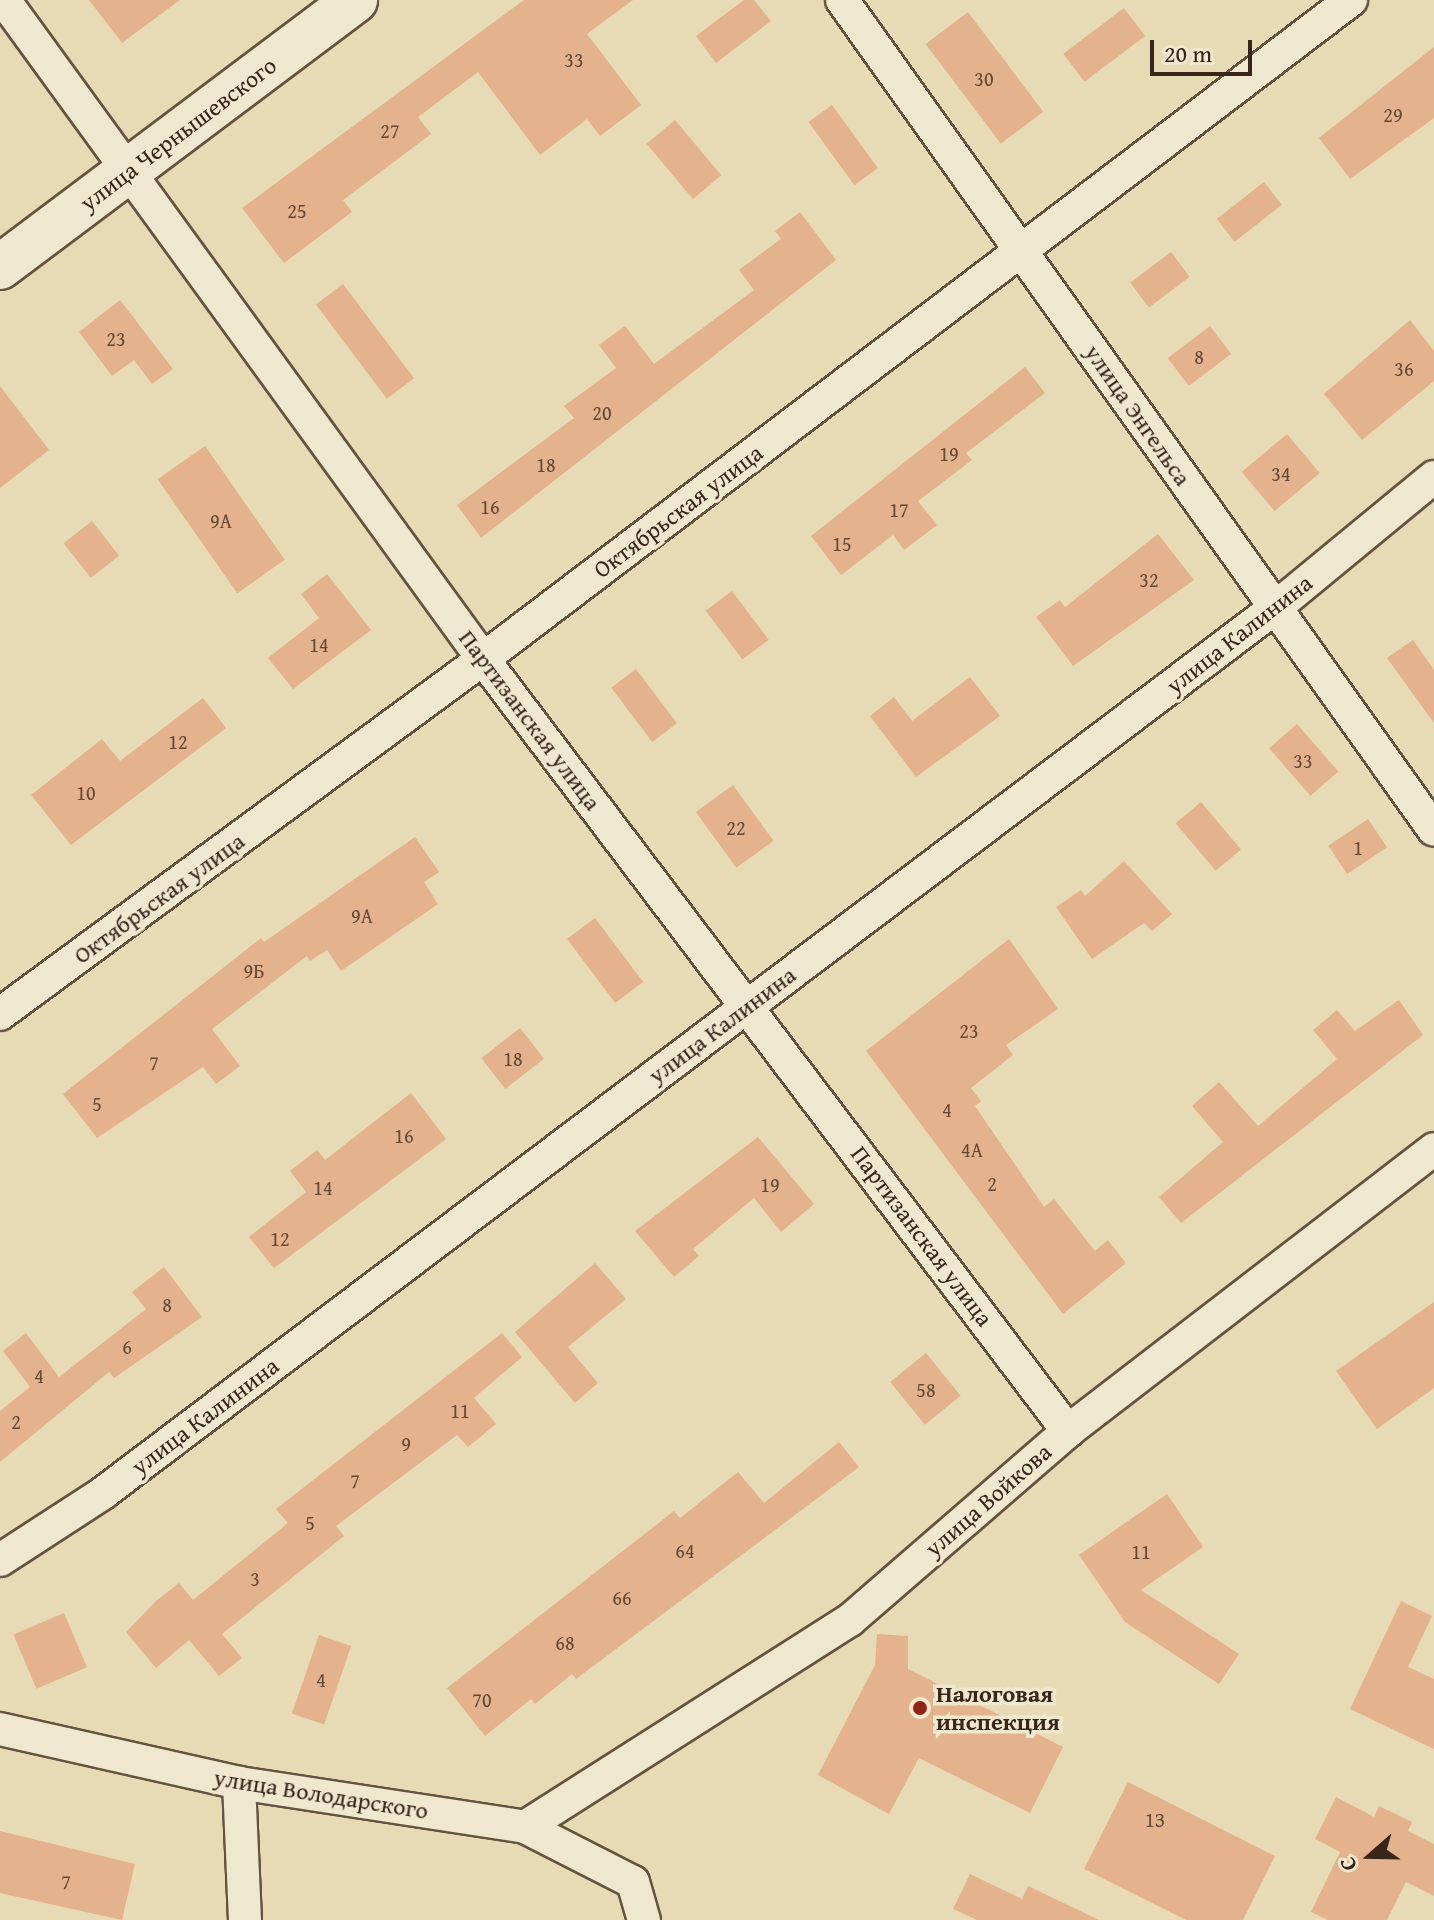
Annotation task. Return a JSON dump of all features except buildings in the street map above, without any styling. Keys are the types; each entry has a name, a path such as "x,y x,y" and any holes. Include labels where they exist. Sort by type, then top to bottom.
{"street":[{"name":"Партизанская улица","path":"4,0 132,170 483,659 749,1004 1068,1431"},
{"name":"улица Чернышевского","path":"0,267 355,0"},
{"name":"улица Энгельса","path":"842,0 1434,830"},
{"name":"Октябрьская улица","path":"0,1014 483,659 1351,0"},
{"name":"улица Калинина","path":"0,1560 103,1493 1275,608 1434,477"},
{"name":"улица Войкова","path":"525,1827 850,1620 1068,1431 1434,1149"},
{"name":"улица Володарского","path":"0,1729 239,1783 525,1827 633,1882 644,1920"},
{"path":"239,1783 245,1920"}],"place":[{"name":"Налоговая инспекция","path":"920,1708"}]}
